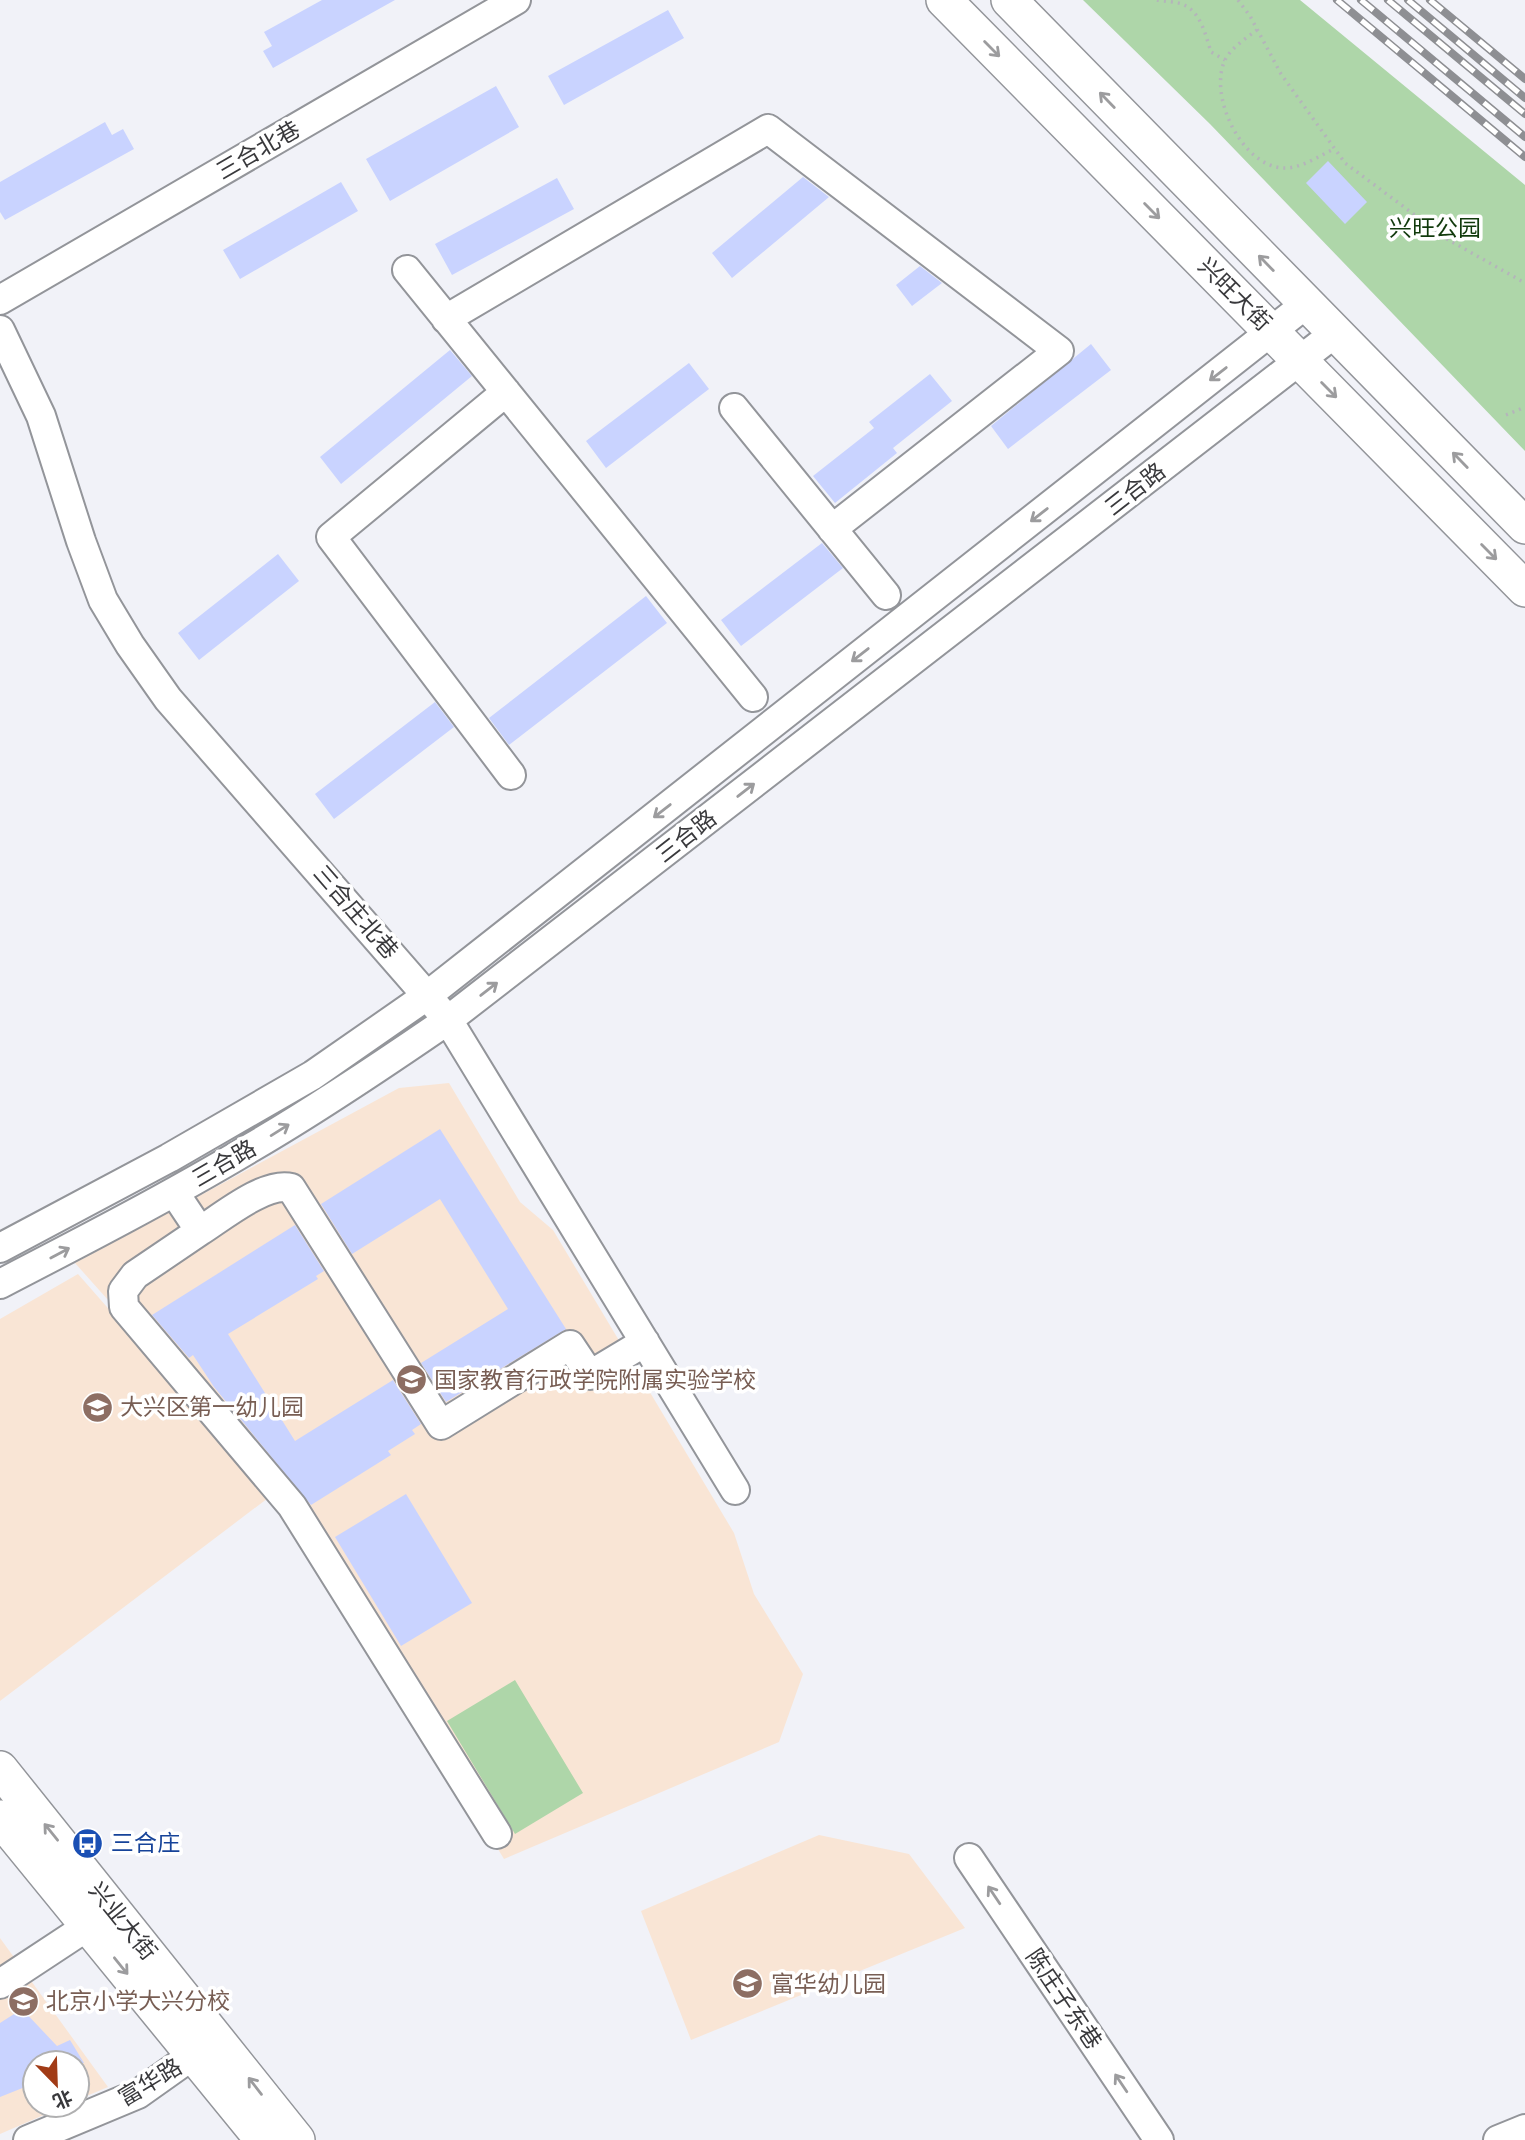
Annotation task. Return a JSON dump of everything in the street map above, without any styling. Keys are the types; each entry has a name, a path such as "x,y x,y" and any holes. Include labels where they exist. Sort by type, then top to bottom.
{"main road":[{"name":"兴旺大街","path":"944,0 1525,589"},
{"name":"兴旺大街","path":"1009,0 1525,526"},
{"name":"兴业大街","path":"0,1769 297,2140"},
{"name":"兴业大街","path":"0,1818 263,2140"}],"street":[{"name":"三合北巷","path":"0,300 516,0"},
{"path":"446,319 768,129 1059,351 832,529"},
{"path":"407,271 752,697"},
{"name":"三合路","path":"0,1248 169,1158 313,1075 428,995 1306,304"},
{"name":"三合庄北巷","path":"0,330 41,416 103,600 130,645 168,699 448,1020 735,1490"},
{"name":"三合路","path":"0,1284 174,1192 254,1146 354,1084 448,1020 1335,333"},
{"path":"506,392 331,537 511,775"},
{"path":"734,408 886,595"},
{"path":"497,1834 292,1506 124,1307 123,1291 135,1275 200,1231 267,1189 283,1186 291,1188 440,1425 569,1345 590,1375 645,1342"},
{"path":"174,1192 200,1231"},
{"name":"陈庄子东巷","path":"969,1858 1159,2140"},
{"path":"0,1984 88,1926"},
{"name":"富华路","path":"28,2140 138,2094 193,2055"},
{"path":"1498,2140 1525,2129"}],"path":[{"path":"1157,0 1185,4 1196,14 1205,31 1211,52 1225,60"},
{"path":"1238,0 1251,16 1281,74 1345,163 1447,239 1525,283"},
{"path":"1258,29 1240,43 1225,60 1222,78 1225,110 1238,138 1264,163 1284,168 1307,162 1334,149"},
{"path":"1506,415 1525,407"}],"shaded area":[{"name":"国家教育行政学院附属实验学校","path":"449,1083 520,1202 553,1230 734,1533 754,1594 803,1674 779,1742 504,1859 284,1497 75,1263 399,1088"},
{"name":"大兴区第一幼儿园","path":"78,1274 272,1495 0,1701 0,1319"},
{"name":"富华幼儿园","path":"819,1835 909,1854 965,1928 691,2040 641,1911"},
{"name":"北京小学大兴分校","path":"0,1938 80,2049 21,2049 21,2119 35,2119 0,2134"},
{"name":"北京小学大兴分校","path":"91,2064 108,2087 91,2094"}],"green space":[{"name":"兴旺公园","path":"1083,0 1300,0 1525,185 1525,451 1210,124"},
{"path":"515,1680 583,1793 515,1834 447,1721"}],"building":[{"path":"322,0 395,0 273,68 263,51 272,46 264,32"},
{"path":"668,10 684,38 564,105 548,76"},
{"path":"496,86 519,127 390,201 366,159"},
{"path":"105,122 112,135 123,129 134,149 5,220 0,212 0,182"},
{"path":"1328,161 1367,202 1345,224 1306,183"},
{"path":"803,177 829,197 732,278 712,253"},
{"path":"557,178 574,209 452,275 435,244"},
{"path":"341,182 358,211 240,279 223,250"},
{"path":"920,266 942,283 912,306 896,285"},
{"path":"1091,344 1111,370 1008,449 991,426"},
{"path":"450,350 472,376 341,484 320,457"},
{"path":"689,363 709,389 606,468 586,441"},
{"path":"930,374 952,401 893,448 897,453 835,503 813,476 874,428 869,422"},
{"path":"822,543 843,568 741,646 721,620"},
{"path":"278,554 299,581 199,660 178,633"},
{"path":"646,596 667,623 509,745 489,718"},
{"path":"435,702 454,727 334,819 315,794"},
{"path":"440,1129 566,1329 446,1402 421,1363 508,1309 440,1199 352,1254 321,1204"},
{"path":"295,1225 324,1271 316,1276 318,1279 228,1334 295,1441 393,1380 421,1424 412,1430 415,1434 388,1451 391,1455 311,1505 214,1387 193,1355 189,1358 152,1315"},
{"path":"406,1494 472,1603 401,1646 335,1537"},
{"path":"22,2009 57,2046 70,2040 75,2049 21,2049 21,2089 0,2097 0,2023"}],"railway":[{"path":"1337,0 1525,157"},
{"path":"1361,0 1525,137"},
{"path":"1388,0 1525,114"},
{"path":"1408,0 1525,98"},
{"path":"1430,0 1525,79"}],"place":[{"name":"国家教育行政学院附属实验学校","path":"411,1380"},
{"name":"大兴区第一幼儿园","path":"97,1407"},
{"name":"三合庄","path":"88,1843"},
{"name":"富华幼儿园","path":"748,1984"},
{"name":"北京小学大兴分校","path":"23,2001"}]}
